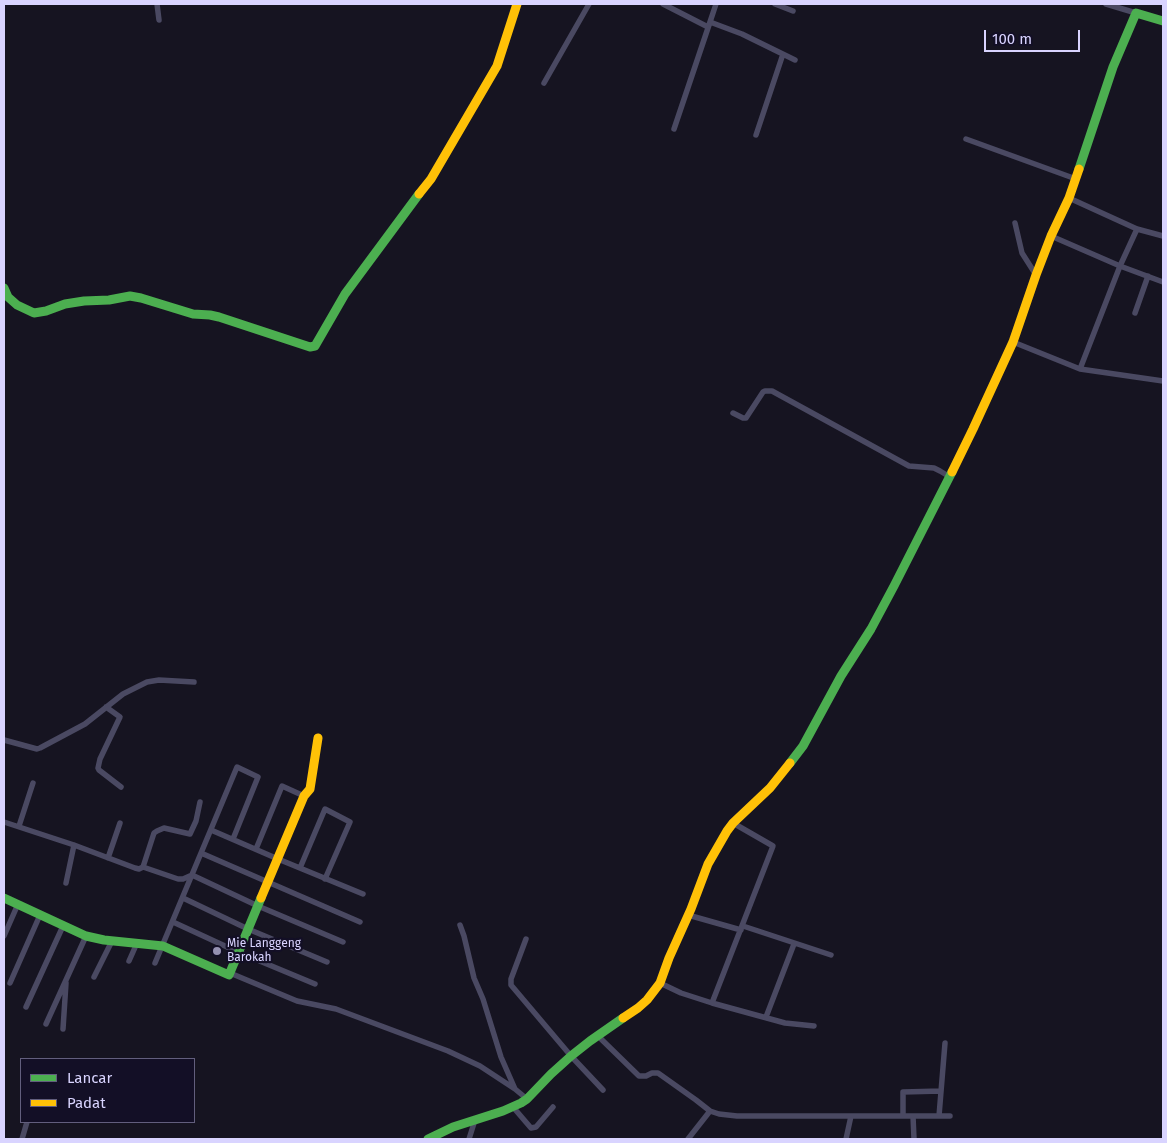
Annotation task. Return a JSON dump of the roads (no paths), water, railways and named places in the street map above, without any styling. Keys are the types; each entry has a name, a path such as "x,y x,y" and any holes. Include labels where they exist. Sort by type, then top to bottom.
{"main road":[{"path":"4,288 8,297 17,305 34,313 65,304 130,296 193,314 219,317 310,347 315,346 345,294 435,171 497,66 517,4"},
{"path":"428,1139 443,1131 513,1107 527,1099 571,1056 638,1008 660,983 717,846 733,823 776,782 797,756 840,676 871,629 950,477 1012,342 1051,236 1069,198 1113,67 1136,13 1163,21"},
{"path":"4,898 86,936 112,941 163,946 229,975 304,796 310,789 318,738"}],"street":[{"path":"158,4 159,20"},
{"path":"544,83 589,4"},
{"path":"663,4 709,25 742,34 795,60"},
{"path":"674,129 716,4"},
{"path":"775,4 793,12"},
{"path":"1106,4 1136,13"},
{"path":"756,135 783,54"},
{"path":"966,140 1076,179"},
{"path":"1069,198 1137,228 1163,236"},
{"path":"1016,223 1022,253 1036,276"},
{"path":"1080,369 1120,266 1137,228"},
{"path":"1051,236 1120,266 1163,282"},
{"path":"1135,313 1148,276"},
{"path":"1012,342 1080,369 1163,380"},
{"path":"733,413 746,418 763,392 772,391 909,466 934,468 950,477"},
{"path":"4,740 37,749 85,724 123,694 147,682 159,680 194,682"},
{"path":"106,707 120,717 98,764 98,769 121,787"},
{"path":"155,963 237,767 258,777 234,840"},
{"path":"19,826 33,783"},
{"path":"256,850 282,786 304,796"},
{"path":"143,867 154,833 164,828 190,834 196,821 200,802"},
{"path":"300,868 324,809 350,822 325,879"},
{"path":"4,822 74,845 134,868 139,869 143,867 178,879 192,876 343,942"},
{"path":"108,858 120,823"},
{"path":"712,1003 773,846 733,823"},
{"path":"211,830 363,894"},
{"path":"66,883 74,845"},
{"path":"202,853 360,922"},
{"path":"183,898 248,929 327,962"},
{"path":"4,936 18,904"},
{"path":"10,983 40,915"},
{"path":"688,915 742,928 831,955"},
{"path":"173,922 315,984"},
{"path":"460,925 474,978 483,998 501,1057 515,1089"},
{"path":"26,1007 63,926"},
{"path":"46,1024 86,936"},
{"path":"526,939 511,980 512,985 571,1056 603,1090"},
{"path":"94,977 112,941"},
{"path":"129,960 137,943"},
{"path":"766,1017 794,944"},
{"path":"230,973 297,1000 336,1009 448,1051 480,1066 527,1099"},
{"path":"63,1029 66,979"},
{"path":"660,983 712,1003 785,1023 814,1026"},
{"path":"598,1036 639,1076 655,1073 662,1075 710,1111 726,1115 950,1116"},
{"path":"939,1116 945,1043"},
{"path":"903,1116 903,1092 941,1091"},
{"path":"513,1107 530,1128 536,1127 553,1107"},
{"path":"688,1139 710,1111"},
{"path":"846,1139 851,1116"},
{"path":"913,1116 914,1139"},
{"path":"469,1139 475,1120"},
{"path":"22,1139 27,1123"}],"place":[{"name":"Mie Langgeng Barokah","path":"217,951"}]}
